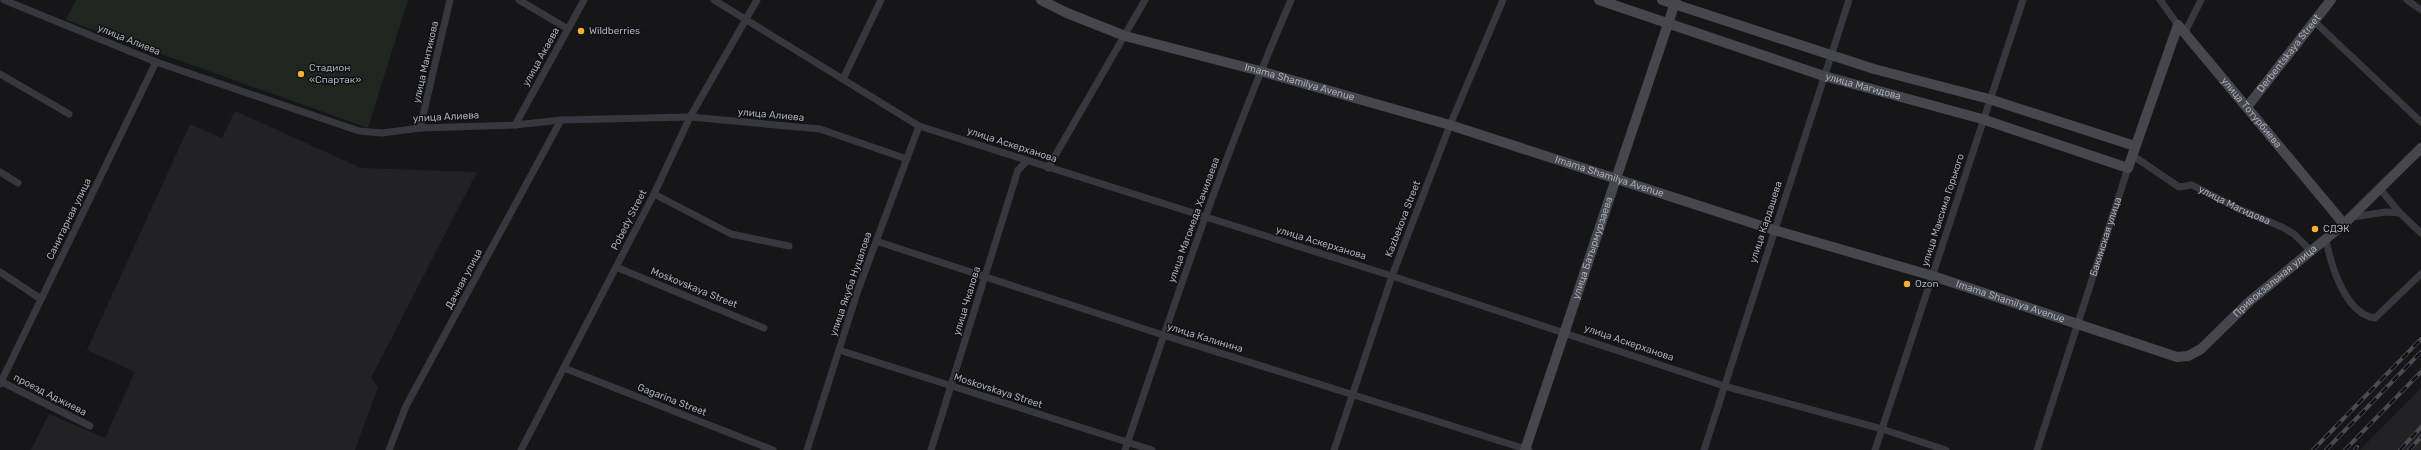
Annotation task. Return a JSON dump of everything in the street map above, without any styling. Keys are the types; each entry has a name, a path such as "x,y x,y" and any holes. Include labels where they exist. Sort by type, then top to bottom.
{"main road":[{"name":"Imama Shamilya Avenue","path":"1041,0 1067,13 1126,36 1260,71 1450,125 1616,177 1774,230 1933,276 2177,357"},
{"name":"улица Магидова","path":"1599,0 1824,76 1982,119 2128,168"},
{"name":"улица Магидова","path":"1662,0 1675,2 1874,69 1989,99 2133,151"},
{"name":"Derbentskaya Street","path":"2247,107 2331,0"},
{"name":"улица Батырмурзаева","path":"1527,450 1675,2"},
{"name":"улица Тотурбиева","path":"2182,29 2344,224"},
{"name":"Бакинская улица","path":"2128,168 2133,151 2182,29"},
{"name":"Привокзальная улица","path":"2177,357 2188,356 2201,349 2250,301 2312,252 2352,217 2421,148"}],"street":[{"name":"улица Алиева","path":"4,0 156,62 359,131 382,133 420,128 515,125 561,120 690,118 820,129 907,160"},
{"name":"улица Мантикова","path":"420,128 450,0"},
{"path":"519,0 568,29"},
{"name":"улица Акаева","path":"515,125 584,0"},
{"name":"улица Аскерханова","path":"714,0 748,19 919,126 1392,276 1565,332 1724,386 1882,429 1946,450"},
{"name":"Pobedy Street","path":"521,450 654,194 690,118 748,19 757,0"},
{"path":"844,79 881,0"},
{"path":"1048,168 1126,36 1145,0"},
{"name":"улица Магомеда Хачилаева","path":"1125,450 1204,217 1260,71 1291,0"},
{"name":"Kazbekova Street","path":"1334,450 1392,276 1450,125 1503,0"},
{"name":"улица Кардашева","path":"1704,450 1849,0"},
{"name":"улица Максима Горького","path":"1876,450 1933,276 1982,119 2023,0"},
{"name":"улица Тотурбиева","path":"2160,0 2182,29"},
{"name":"Бакинская улица","path":"2182,29 2201,0"},
{"path":"2407,0 2421,10"},
{"path":"2315,22 2421,122"},
{"name":"Санитарная улица","path":"0,382 156,62"},
{"path":"0,74 69,114"},
{"name":"Дачная улица","path":"389,450 406,406 561,120"},
{"name":"улица Якуба Нуцалова","path":"807,450 876,241 919,126"},
{"name":"улица Магидова","path":"2133,151 2179,187 2192,185 2239,210 2282,227 2294,234 2312,252"},
{"name":"улица Чкалова","path":"931,450 1018,170 1026,161"},
{"name":"Бакинская улица","path":"2037,450 2128,168"},
{"path":"0,172 18,183"},
{"path":"2380,189 2400,213 2421,233"},
{"path":"654,194 731,234 789,246"},
{"path":"2352,217 2386,212 2400,213"},
{"path":"2326,240 2346,298 2370,317 2375,318 2421,274"},
{"name":"улица Калинина","path":"876,241 1163,335 1527,450"},
{"name":"Moskovskaya Street","path":"616,267 764,328"},
{"path":"0,272 41,299"},
{"name":"Moskovskaya Street","path":"839,350 1152,450"},
{"name":"Gagarina Street","path":"564,368 773,450"},
{"name":"проезд Аджиева","path":"0,382 90,426"}],"shaded area":[{"name":"Стадион «Спартак»","path":"76,0 408,0 368,128 66,20"},
{"path":"235,111 361,168 477,172 371,378 378,387 355,450 31,450 49,414 105,438 135,372 87,350 190,124 222,138"},
{"path":"2421,388 2421,450 2360,450"}],"railway":[{"path":"2313,450 2421,339"},
{"path":"2326,450 2421,352"},
{"path":"2345,450 2421,372"},
{"path":"2400,450 2421,427"},
{"path":"2409,450 2421,437"}],"place":[{"name":"Wildberries","path":"581,31"},
{"name":"Стадион «Спартак»","path":"301,74"},
{"name":"СДЭК","path":"2315,229"},
{"name":"Ozon","path":"1907,284"}]}
